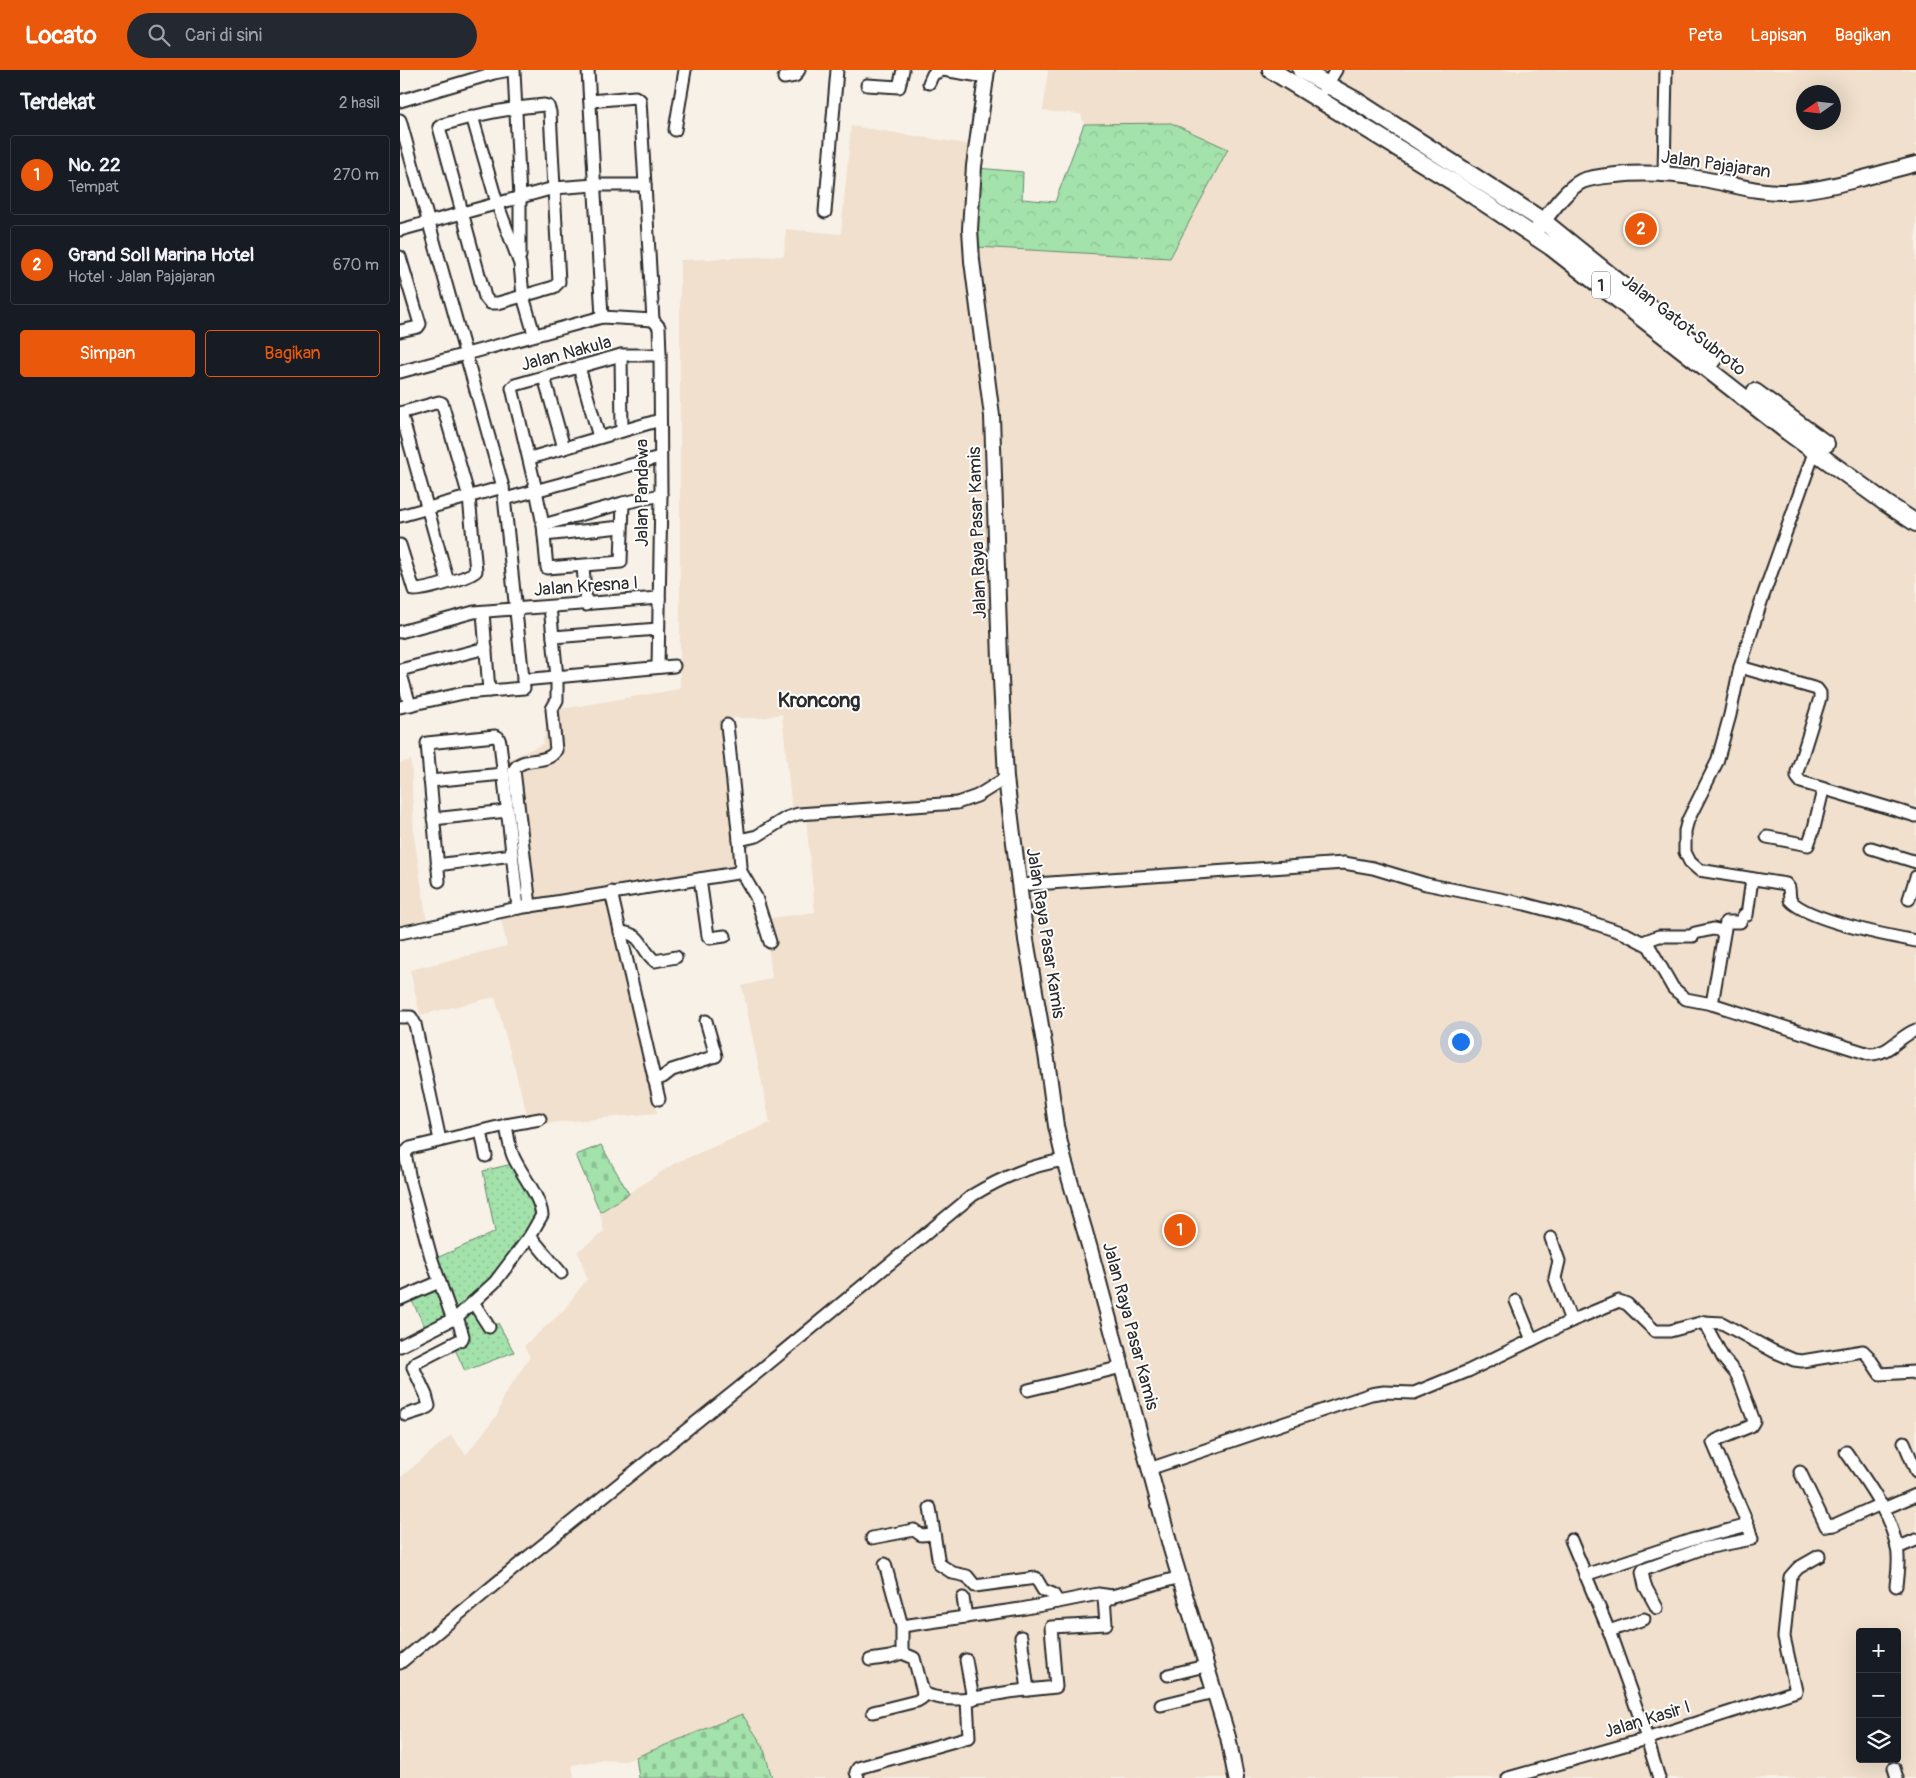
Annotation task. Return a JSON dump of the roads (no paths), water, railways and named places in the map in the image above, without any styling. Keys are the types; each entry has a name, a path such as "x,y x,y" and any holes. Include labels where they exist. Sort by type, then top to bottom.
{"highway":[{"name":"Jalan Gatot Subroto","path":"1271,70 1453,182 1538,228"},
{"name":"Jalan Gatot Subroto","path":"1301,70 1355,100 1538,228 1650,322 1788,432 1818,445 1916,510"},
{"name":"Jalan Gatot Subroto","path":"1818,445 1887,504 1916,523"}],"main road":[{"name":"Jalan Raya Pasar Kamis","path":"986,74 974,166 970,229 972,261 992,416 1000,660 1009,818 1020,885 1026,940 1047,1060 1056,1126 1064,1160 1149,1469 1205,1666 1233,1756 1236,1778"},
{"name":"Jalan Pajajaran","path":"1538,228 1569,191 1582,181 1605,176 1664,174 1692,177 1762,191 1787,192 1839,184 1916,164"}],"street":[{"path":"400,101 494,73 512,70 516,107 520,198 520,264 524,296 534,334"},
{"path":"588,70 602,317"},
{"path":"675,130 685,70"},
{"path":"784,78 795,76 799,70"},
{"path":"825,212 837,70"},
{"path":"867,85 899,88 903,70"},
{"path":"929,83 933,74 943,70 986,74"},
{"path":"1317,99 1328,85 1336,70"},
{"path":"1664,174 1666,70"},
{"name":"Jalan Pandawa","path":"590,101 639,98 654,320 659,327 660,355 661,495 658,667"},
{"path":"546,105 549,108 559,282 554,287 494,304 487,301 439,127 472,116 516,107 546,105"},
{"path":"472,116 497,203 520,264"},
{"path":"400,120 503,487 524,688 464,693 405,706 400,671 486,648"},
{"path":"400,230 554,188 595,185 645,185"},
{"path":"400,256 420,324 419,326 400,331"},
{"path":"400,371 602,317 654,320"},
{"path":"621,355 622,431"},
{"name":"Jalan Nakula","path":"530,458 512,387 621,355 660,355"},
{"path":"579,367 599,437"},
{"path":"544,378 564,448"},
{"path":"400,545 412,587 416,590 448,582 473,574 476,571 469,497 441,402 400,413 448,582"},
{"path":"623,503 621,562 548,568 546,566 543,530 530,458 660,420"},
{"path":"1818,445 1762,599 1740,667 1730,715 1717,762 1688,820 1684,844 1685,852 1690,862 1699,870 1786,884 1789,888 1790,900 1806,911 1850,926 1916,941"},
{"path":"505,499 660,456"},
{"path":"400,516 503,487"},
{"path":"543,530 623,503 661,495"},
{"path":"543,530 622,527"},
{"path":"582,566 586,604"},
{"name":"Jalan Kresna I","path":"400,632 474,612 659,598"},
{"path":"524,907 514,770 521,763 549,757 556,752 552,709 557,700 557,676 550,607"},
{"path":"483,612 489,691"},
{"path":"553,637 658,629"},
{"path":"523,680 674,666"},
{"path":"1740,667 1819,690 1820,698 1797,774 1801,782 1916,816"},
{"path":"728,725 740,870 746,877 756,897 770,942"},
{"path":"439,881 427,743 492,735 499,739 512,855 524,907"},
{"path":"430,781 503,774"},
{"path":"739,840 757,836 786,818 798,814 957,803 978,796 1006,778"},
{"path":"1767,837 1808,845 1823,790"},
{"path":"433,819 507,812"},
{"path":"1871,848 1916,862"},
{"path":"437,865 512,855"},
{"path":"1020,885 1344,863 1357,864 1426,884 1526,904 1626,934 1643,942 1654,954 1674,988 1686,999 1712,1004 1869,1054 1879,1053 1890,1048 1916,1030"},
{"path":"400,933 524,907 737,873 740,870"},
{"path":"1909,899 1916,877"},
{"path":"700,879 708,936 710,938 725,936"},
{"path":"1712,1004 1723,931 1726,922 1740,922 1744,915 1747,915 1752,879"},
{"path":"610,892 659,1099"},
{"path":"1643,942 1659,936 1693,936 1695,933 1712,929 1723,931"},
{"path":"620,932 634,935 642,942 655,961 676,957"},
{"path":"400,1017 412,1017 415,1024 440,1140"},
{"path":"654,1080 663,1077 672,1070 716,1056 706,1020"},
{"path":"406,1415 427,1409 430,1405 413,1367 415,1363 462,1339 463,1336 439,1282 405,1180 406,1151 440,1140 540,1119"},
{"path":"400,1346 455,1318 473,1302 495,1282 542,1218 542,1210 513,1155 506,1125"},
{"path":"481,1131 486,1156"},
{"path":"400,1664 523,1561 748,1380 973,1195 1010,1175 1028,1168 1064,1160"},
{"path":"530,1236 561,1273"},
{"path":"1551,1238 1559,1261 1555,1278 1571,1321"},
{"path":"400,1299 439,1282"},
{"path":"1516,1301 1532,1340"},
{"path":"1149,1469 1371,1394 1384,1392 1414,1393 1468,1371 1571,1321 1619,1301 1627,1304 1655,1331 1670,1331 1704,1322 1722,1323 1751,1340 1794,1360 1813,1360 1860,1351 1866,1354 1880,1374 1915,1372"},
{"path":"473,1302 489,1327"},
{"path":"1656,1608 1645,1586 1643,1570 1701,1549 1752,1539 1748,1525 1713,1443 1751,1426 1754,1421 1737,1375 1723,1358 1704,1322"},
{"path":"415,1338 426,1358"},
{"path":"1028,1390 1122,1367"},
{"path":"1904,1442 1916,1471"},
{"path":"1846,1452 1882,1506 1897,1548 1896,1586"},
{"path":"1800,1472 1826,1526 1834,1525 1916,1495"},
{"path":"930,1508 939,1564 953,1573 967,1576 975,1586 1036,1578 1043,1590 1053,1594 1058,1602"},
{"path":"1585,1575 1690,1540 1748,1525"},
{"path":"872,1538 914,1530 920,1534 934,1534"},
{"path":"1571,1540 1608,1631 1659,1778"},
{"path":"1897,1548 1916,1540"},
{"name":"Jalan Kasir I","path":"1508,1778 1646,1739 1796,1691 1784,1637 1790,1578 1798,1568 1820,1556"},
{"path":"885,1564 902,1626 902,1652"},
{"path":"902,1626 1098,1594 1112,1596 1181,1578"},
{"path":"923,1692 926,1695 936,1697 970,1699 1056,1687 1051,1627 1106,1624 1104,1598 1112,1598 1181,1578"},
{"path":"962,1598 966,1617"},
{"path":"1608,1631 1644,1619"},
{"path":"1021,1637 1028,1690"},
{"path":"870,1660 890,1657 902,1652 914,1658 923,1692 922,1698 917,1701 873,1712"},
{"path":"858,1778 856,1772 858,1768 969,1737 970,1699 966,1660"},
{"path":"1168,1675 1205,1666"},
{"path":"1160,1706 1214,1692"}],"place":[{"name":"Grand Soll Marina Hotel","path":"1641,229"},
{"name":"No. 22","path":"1180,1230"}],"district":[{"name":"Kroncong","path":"819,700"}]}
